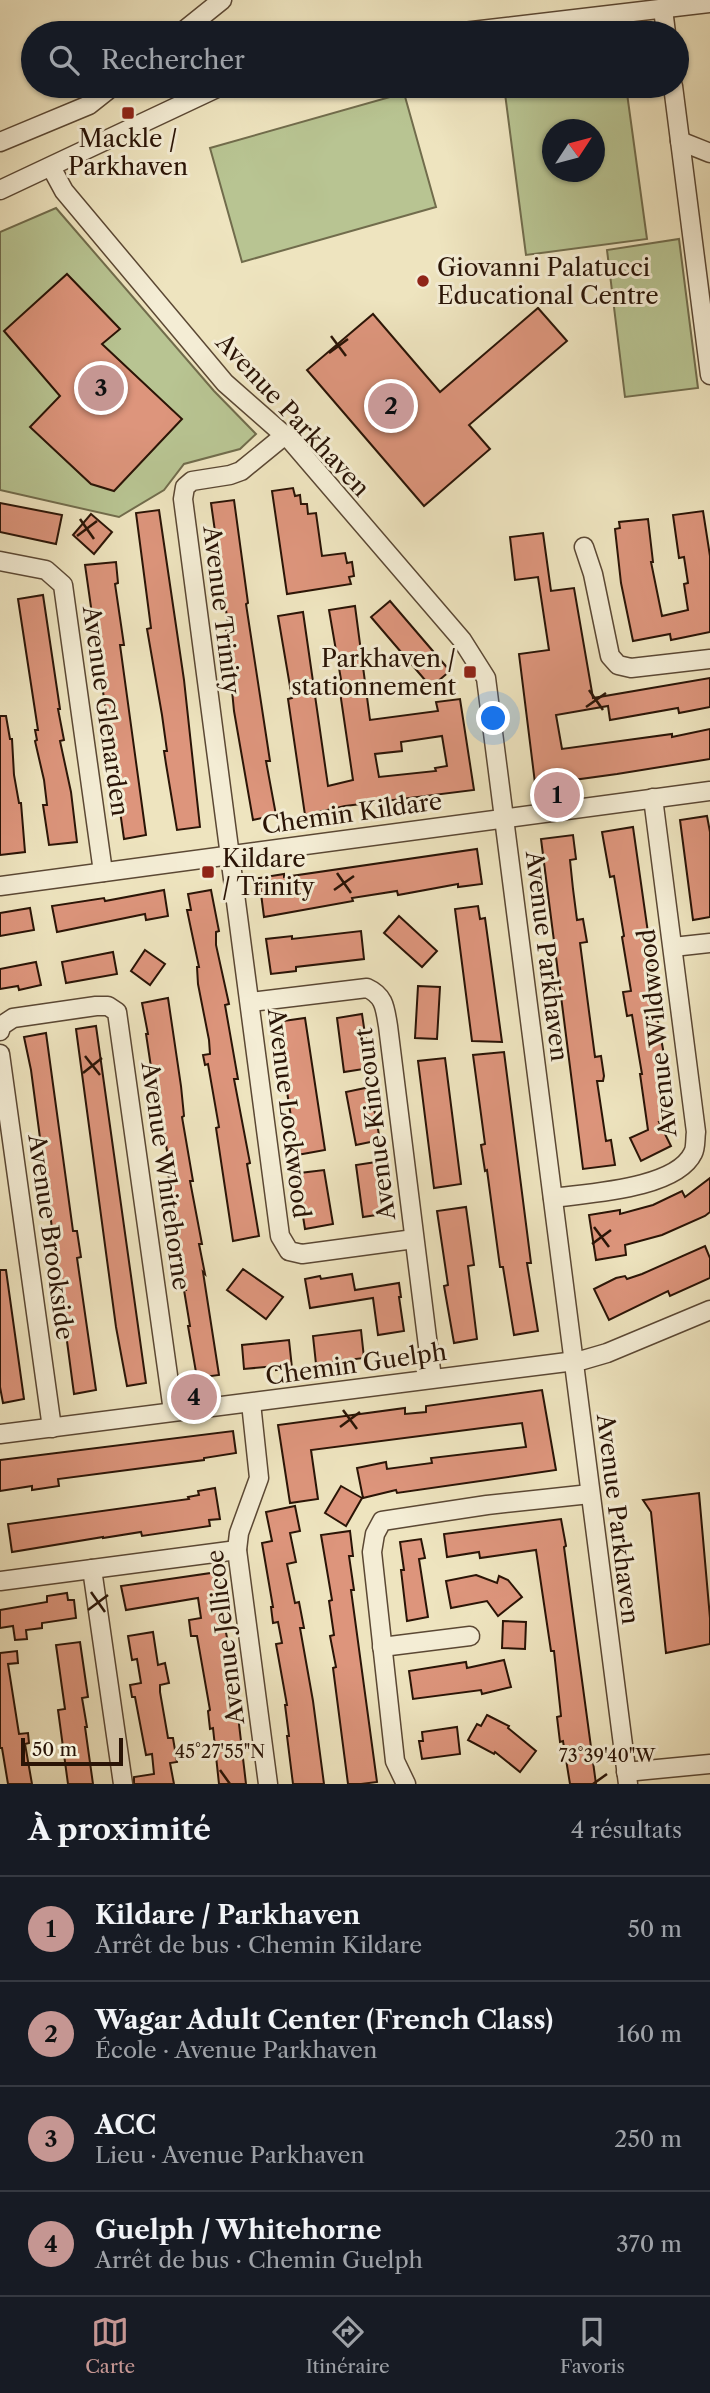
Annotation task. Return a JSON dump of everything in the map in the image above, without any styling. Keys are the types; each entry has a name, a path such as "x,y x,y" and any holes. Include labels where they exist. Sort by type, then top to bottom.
{"street":[{"path":"196,21 222,0"},
{"path":"559,21 710,3"},
{"path":"663,9 664,21"},
{"path":"0,142 89,105 98,98"},
{"path":"0,190 196,98"},
{"path":"675,98 704,284 710,375"},
{"path":"680,141 710,153"},
{"name":"Avenue Parkhaven","path":"51,167 64,191 225,383 285,435 462,640 481,666 489,690 627,1778"},
{"name":"Avenue Trinity","path":"230,855 183,506 185,489 195,480 241,471 285,435"},
{"path":"584,547 599,598 605,640 610,656 618,665 631,668 710,659"},
{"name":"Avenue Glenarden","path":"0,561 46,570 63,585 103,872"},
{"name":"Chemin Kildare","path":"0,886 710,790"},
{"name":"Avenue Wildwood","path":"552,1198 617,1189 661,1179 681,1168 694,1153 696,1132 653,798"},
{"name":"Avenue Lockwood","path":"230,855 280,1236 289,1251 302,1254 414,1239"},
{"path":"673,947 710,943"},
{"name":"Avenue Kincourt","path":"251,1002 367,988 381,997 388,1026 432,1378"},
{"name":"Avenue Whitehorne","path":"0,1031 1,1026 13,1018 55,1011 108,1006 117,1012 173,1411"},
{"name":"Avenue Brookside","path":"0,1054 52,1428"},
{"name":"Chemin Guelph","path":"0,1434 574,1361 607,1353 710,1310"},
{"name":"Avenue Jellicoe","path":"251,1403 259,1478 239,1532 237,1550 268,1784"},
{"path":"406,1784 395,1761 372,1552 375,1534 382,1521 590,1494"},
{"path":"0,1581 237,1550"},
{"path":"92,1569 123,1784"},
{"path":"382,1647 470,1636"},
{"path":"627,1778 710,1764"}],"green space":[{"path":"386,98 405,98 436,207 242,262 210,148"},
{"path":"506,98 628,98 647,239 526,255"},
{"path":"56,208 214,391 256,434 240,449 184,464 164,490 119,517 0,490 0,232"},
{"path":"679,239 698,388 625,397 607,250"}],"building":[{"path":"67,274 120,329 102,344 182,419 114,491 91,484 30,427 60,396 4,331"},
{"path":"538,308 567,341 469,425 490,449 424,506 307,370 373,314 440,392"},
{"path":"293,488 295,496 300,495 301,504 307,504 308,514 316,513 322,556 345,553 347,563 352,562 354,576 349,577 351,584 287,594 272,491"},
{"path":"234,500 248,603 246,604 270,761 266,761 276,815 253,820 234,711 231,680 234,680 225,625 228,624 211,503"},
{"path":"0,503 62,515 56,544 0,532"},
{"path":"159,510 184,680 200,827 177,830 164,751 167,751 162,715 147,629 151,628 136,513"},
{"path":"703,511 710,556 710,632 671,640 670,634 633,641 621,583 615,529 620,528 619,522 648,519 651,562 662,616 688,610 684,557 679,558 673,515"},
{"path":"91,514 112,532 94,554 73,535"},
{"path":"543,533 551,591 574,588 593,698 710,678 710,707 679,713 678,708 610,720 608,706 556,715 562,749 672,734 672,737 710,729 710,759 617,774 535,783 519,654 549,650 538,577 515,580 510,537"},
{"path":"116,562 118,583 115,584 124,645 120,645 146,835 124,839 85,565"},
{"path":"43,595 64,740 60,741 71,792 77,842 49,845 43,805 47,805 44,780 35,741 35,730 38,730 18,599"},
{"path":"390,601 450,671 431,687 371,617"},
{"path":"355,606 370,720 438,711 436,702 460,699 474,790 345,806 305,815 288,699 292,698 278,616 303,612 328,786 353,780 340,692 343,691 329,610","holes":["442,736 447,766 435,768 436,771 379,777 375,754 402,751 401,742"]},
{"path":"0,716 6,716 12,739 14,775 21,803 25,852 0,855"},
{"path":"707,816 710,832 710,917 693,920 680,820"},
{"path":"633,827 655,982 656,1012 666,1065 663,1066 671,1120 659,1122 671,1146 641,1161 630,1138 648,1130 642,1074 632,1015 627,1016 623,992 631,991 622,937 624,936 614,876 610,877 602,832"},
{"path":"573,835 576,859 570,860 573,889 577,920 583,919 587,942 580,943 595,1057 601,1056 604,1076 603,1081 597,1081 606,1141 611,1140 615,1165 583,1169 541,839"},
{"path":"477,849 482,884 458,887 458,884 398,895 397,891 264,917 259,878 284,874 284,877"},
{"path":"164,890 168,916 146,920 145,914 57,932 52,906 104,898 105,901"},
{"path":"211,890 219,931 216,932 216,945 229,1004 225,1005 238,1079 234,1079 250,1163 247,1164 259,1236 233,1241 216,1128 219,1127 208,1064 205,1065 203,1055 210,1054 209,1040 198,984 199,967 187,910 191,910 188,894"},
{"path":"478,906 480,919 485,918 502,1042 472,1041 455,909"},
{"path":"30,908 34,930 0,936 0,913"},
{"path":"399,916 437,951 422,967 384,933"},
{"path":"361,931 364,959 296,967 296,971 271,974 266,939 292,936 292,939"},
{"path":"145,950 165,964 150,985 131,971"},
{"path":"113,952 117,974 66,983 62,962"},
{"path":"36,962 41,985 19,990 18,986 0,989 0,969"},
{"path":"418,986 440,987 437,1039 415,1038"},
{"path":"168,998 181,1086 182,1117 193,1181 190,1181 202,1244 199,1244 219,1375 197,1378 188,1326 186,1290 174,1226 178,1225 166,1163 169,1163 162,1120 159,1120 142,1003"},
{"path":"362,1014 370,1068 344,1072 337,1018"},
{"path":"305,1018 325,1150 297,1155 276,1022"},
{"path":"96,1026 146,1383 127,1386 116,1327 76,1029"},
{"path":"46,1033 73,1231 77,1231 81,1257 77,1258 96,1390 74,1394 31,1070 24,1037"},
{"path":"504,1052 531,1263 527,1263 538,1331 514,1335 503,1267 500,1267 481,1145 485,1144 473,1055"},
{"path":"445,1058 461,1184 434,1188 418,1061"},
{"path":"370,1087 380,1140 356,1145 346,1092"},
{"path":"383,1161 390,1213 363,1217 356,1165"},
{"path":"324,1170 333,1224 305,1229 297,1178 300,1178 300,1173"},
{"path":"710,1178 710,1212 705,1216 662,1235 625,1245 626,1255 596,1260 589,1215 620,1210 620,1214 653,1205 682,1191 685,1197"},
{"path":"466,1207 474,1265 468,1266 477,1339 454,1343 444,1286 448,1285 437,1211"},
{"path":"705,1246 710,1258 710,1278 670,1296 668,1291 609,1320 594,1289 616,1278 625,1276 627,1279 642,1274"},
{"path":"243,1269 283,1297 266,1319 227,1290"},
{"path":"0,1270 6,1270 24,1399 3,1403 0,1387"},
{"path":"352,1274 355,1290 399,1283 404,1331 378,1335 373,1298 310,1308 305,1279"},
{"path":"361,1330 364,1358 316,1364 313,1336"},
{"path":"289,1340 292,1368 276,1370 276,1366 244,1369 242,1345"},
{"path":"542,1390 556,1470 397,1493 396,1490 363,1498 357,1468 386,1462 387,1469 432,1463 431,1458 526,1447 522,1423 311,1450 318,1499 290,1503 278,1425 405,1408 405,1414 426,1412 426,1406"},
{"path":"233,1431 236,1453 204,1460 58,1479 59,1486 32,1490 32,1486 0,1491 0,1460"},
{"path":"341,1486 362,1498 346,1526 325,1513"},
{"path":"215,1488 220,1519 209,1520 210,1526 142,1536 141,1532 12,1552 8,1524 189,1499 188,1497 199,1495 198,1491"},
{"path":"699,1493 710,1644 666,1653 651,1512 643,1500"},
{"path":"295,1506 300,1531 290,1533 296,1562 287,1564 295,1603 299,1602 304,1628 300,1628 324,1784 293,1784 287,1736 287,1705 276,1644 282,1643 278,1622 273,1623 273,1607 262,1543 272,1541 266,1512"},
{"path":"561,1519 596,1784 570,1784 563,1741 560,1742 557,1717 561,1716 554,1651 551,1651 536,1550 480,1558 479,1552 447,1557 444,1534"},
{"path":"350,1531 353,1556 349,1556 354,1590 351,1590 377,1782 361,1784 348,1784 333,1668 336,1667 330,1636 334,1635 329,1601 332,1600 321,1535"},
{"path":"421,1539 425,1558 419,1559 428,1617 407,1621 400,1542"},
{"path":"218,1572 223,1601 218,1602 221,1628 225,1628 232,1661 228,1662 237,1707 246,1784 219,1784 213,1728 210,1729 210,1710 197,1636 191,1636 189,1620 201,1618 198,1598 126,1610 121,1586"},
{"path":"476,1575 497,1583 499,1576 508,1580 522,1597 498,1616 487,1601 451,1608 446,1581"},
{"path":"67,1593 68,1600 74,1600 76,1618 42,1623 42,1628 26,1630 27,1639 15,1640 13,1626 0,1628 0,1610 47,1602 47,1596"},
{"path":"503,1621 526,1622 525,1649 502,1648"},
{"path":"153,1632 158,1665 165,1663 169,1683 160,1685 160,1692 168,1738 173,1738 177,1762 170,1763 174,1784 134,1784 134,1777 154,1774 152,1754 146,1755 135,1697 132,1697 130,1685 141,1683 137,1659 132,1660 128,1636"},
{"path":"80,1642 88,1697 82,1698 93,1784 68,1784 58,1710 65,1709 56,1645"},
{"path":"17,1651 18,1663 8,1664 19,1734 28,1733 29,1743 25,1744 32,1784 8,1784 0,1748 0,1653"},
{"path":"504,1660 511,1687 482,1694 481,1690 413,1699 409,1671 466,1662 467,1668"},
{"path":"487,1715 509,1726 508,1728 536,1751 520,1772 495,1752 494,1754 468,1740 477,1724 481,1726"},
{"path":"457,1727 460,1754 422,1759 419,1741 423,1741 422,1732"}],"place":[{"name":"Mackle / Parkhaven","path":"128,113"},
{"name":"Giovanni Palatucci Educational Centre","path":"423,281"},
{"name":"ACC","path":"101,388"},
{"name":"Wagar Adult Center (French Class)","path":"391,406"},
{"name":"Parkhaven / stationnement","path":"470,672"},
{"name":"Kildare / Parkhaven","path":"557,795"},
{"name":"Kildare / Trinity","path":"208,872"},
{"name":"Guelph / Whitehorne","path":"194,1397"}]}
